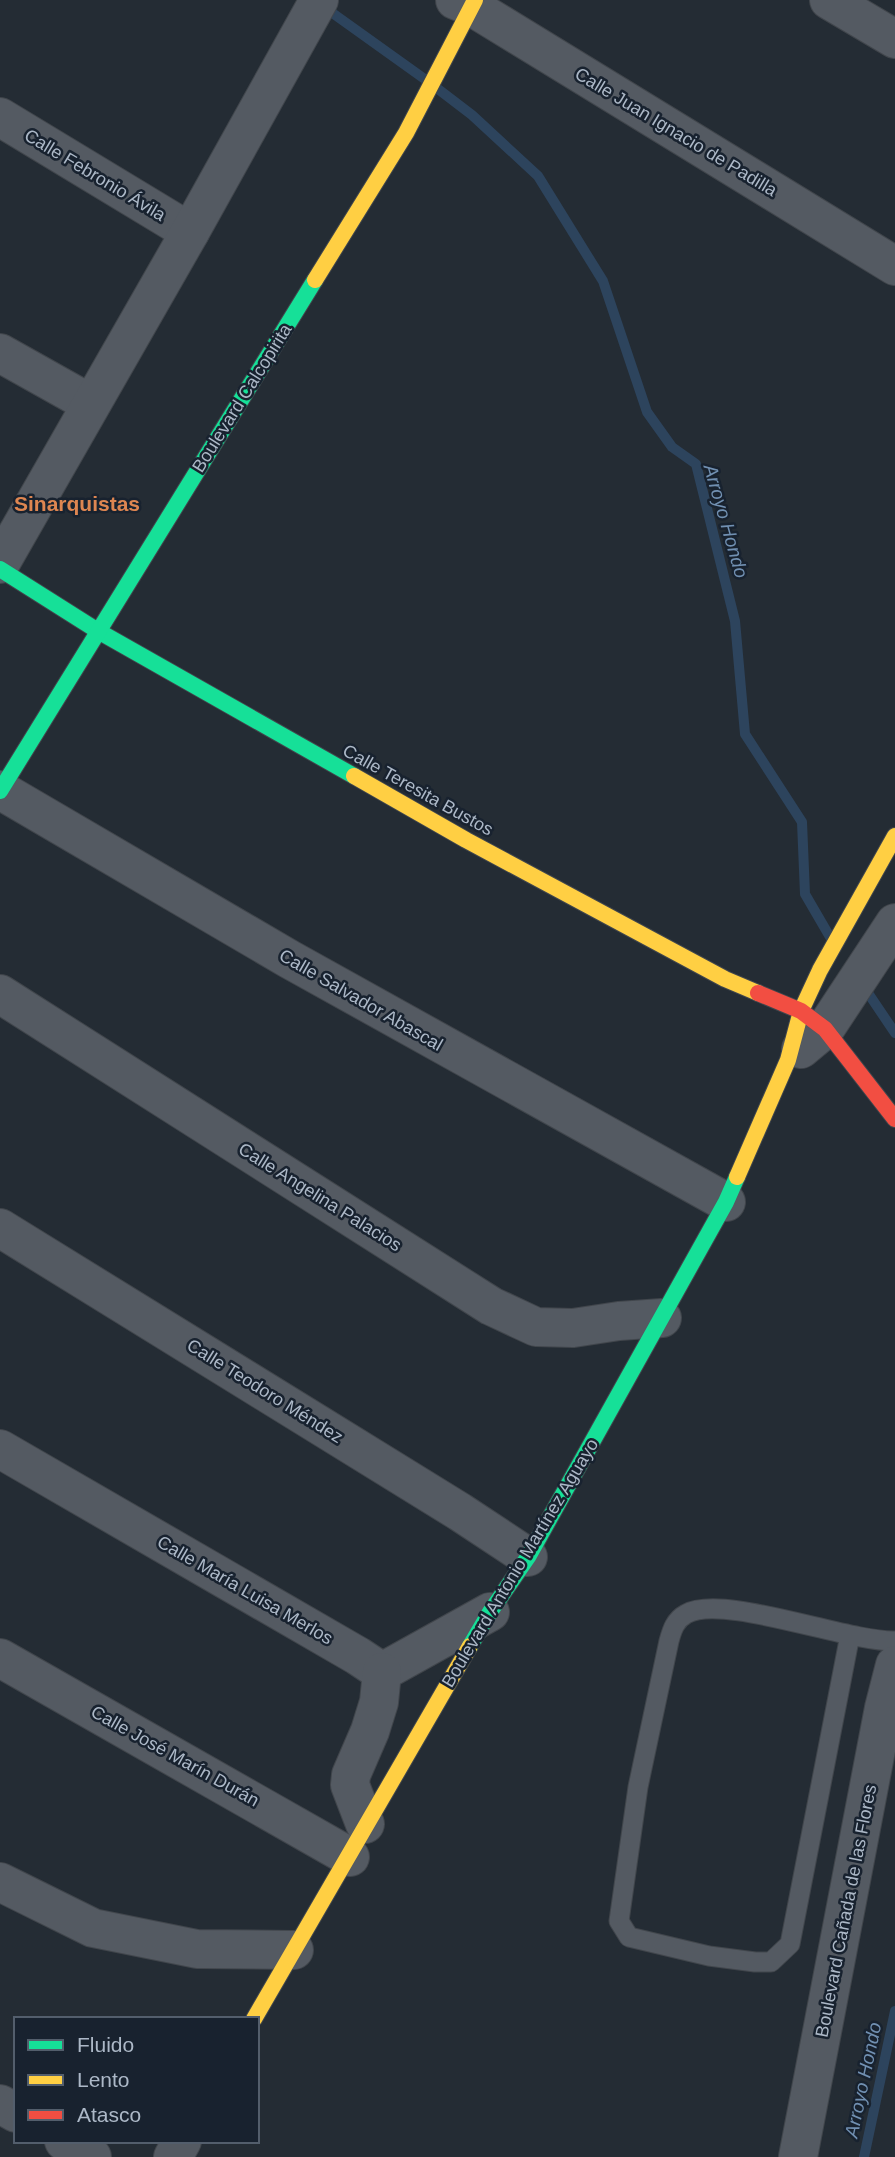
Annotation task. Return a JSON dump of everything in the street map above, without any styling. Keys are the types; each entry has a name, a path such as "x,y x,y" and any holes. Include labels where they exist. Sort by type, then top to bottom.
{"street":[{"path":"829,0 895,39"},
{"name":"Calle Juan Ignacio de Padilla","path":"467,2 895,266"},
{"name":"Boulevard Calcopirita","path":"0,790 405,133 467,2"},
{"path":"0,567 190,232 310,4"},
{"name":"Calle Febronio Ávila","path":"0,117 190,232"},
{"path":"0,353 91,404"},
{"name":"Calle Teresita Bustos","path":"0,567 99,631 466,840 662,947 725,979 823,1012"},
{"name":"Calle Salvador Abascal","path":"0,790 289,959 726,1202"},
{"name":"Boulevard Antonio Martínez Aguayo","path":"823,1012 820,970 895,836"},
{"path":"866,886 895,921"},
{"name":"Boulevard Antonio Martínez Aguayo","path":"255,2017 490,1612 528,1557 662,1318 726,1202 788,1060 823,1012 868,965 895,921"},
{"name":"Calle Angelina Palacios","path":"0,994 491,1306 536,1327 573,1328 662,1318"},
{"path":"823,1012 895,1119"},
{"name":"Calle Teodoro Méndez","path":"0,1228 528,1557"},
{"name":"Calle María Luisa Merlos","path":"0,1449 382,1672"},
{"path":"357,1840 351,1775 379,1702 382,1672 490,1612"},
{"name":"Calle José Marín Durán","path":"0,1658 357,1840"},
{"name":"Boulevard Cañada de las Flores","path":"798,2157 884,1708 895,1665"},
{"path":"4,1894 93,1928 197,1949 294,1950"},
{"path":"68,2143 92,2157"}],"lane":[{"path":"850,1635 796,1925 790,1944 771,1962 755,1962 709,1956 629,1937 619,1921 638,1787 669,1641 678,1620 694,1611 711,1609 753,1614 850,1635 895,1641"}],"waterway":[{"name":"Arroyo Hondo","path":"324,7 426,80"},
{"name":"Arroyo Hondo","path":"438,89 472,115 538,176 603,281 647,412 672,447 696,464 735,621 745,734 802,822 805,894 830,937"},
{"name":"Arroyo Hondo","path":"864,987 895,1033"},
{"name":"Arroyo Hondo","path":"864,2157 895,2011"}],"traffic: fast":[{"path":"0,791 315,280"},
{"path":"0,569 98,631 354,776"},
{"path":"470,1646 528,1557 726,1202 737,1177"}],"traffic: slow":[{"path":"315,280 406,133 475,0"},
{"path":"354,776 466,840 725,979 758,993"},
{"path":"737,1177 788,1060 801,1011 820,970 895,836"},
{"path":"255,2017 470,1646"}],"traffic: jam":[{"path":"758,993 801,1011 825,1029 895,1119"}],"district":[{"name":"Sinarquistas","path":"77,503"}]}
